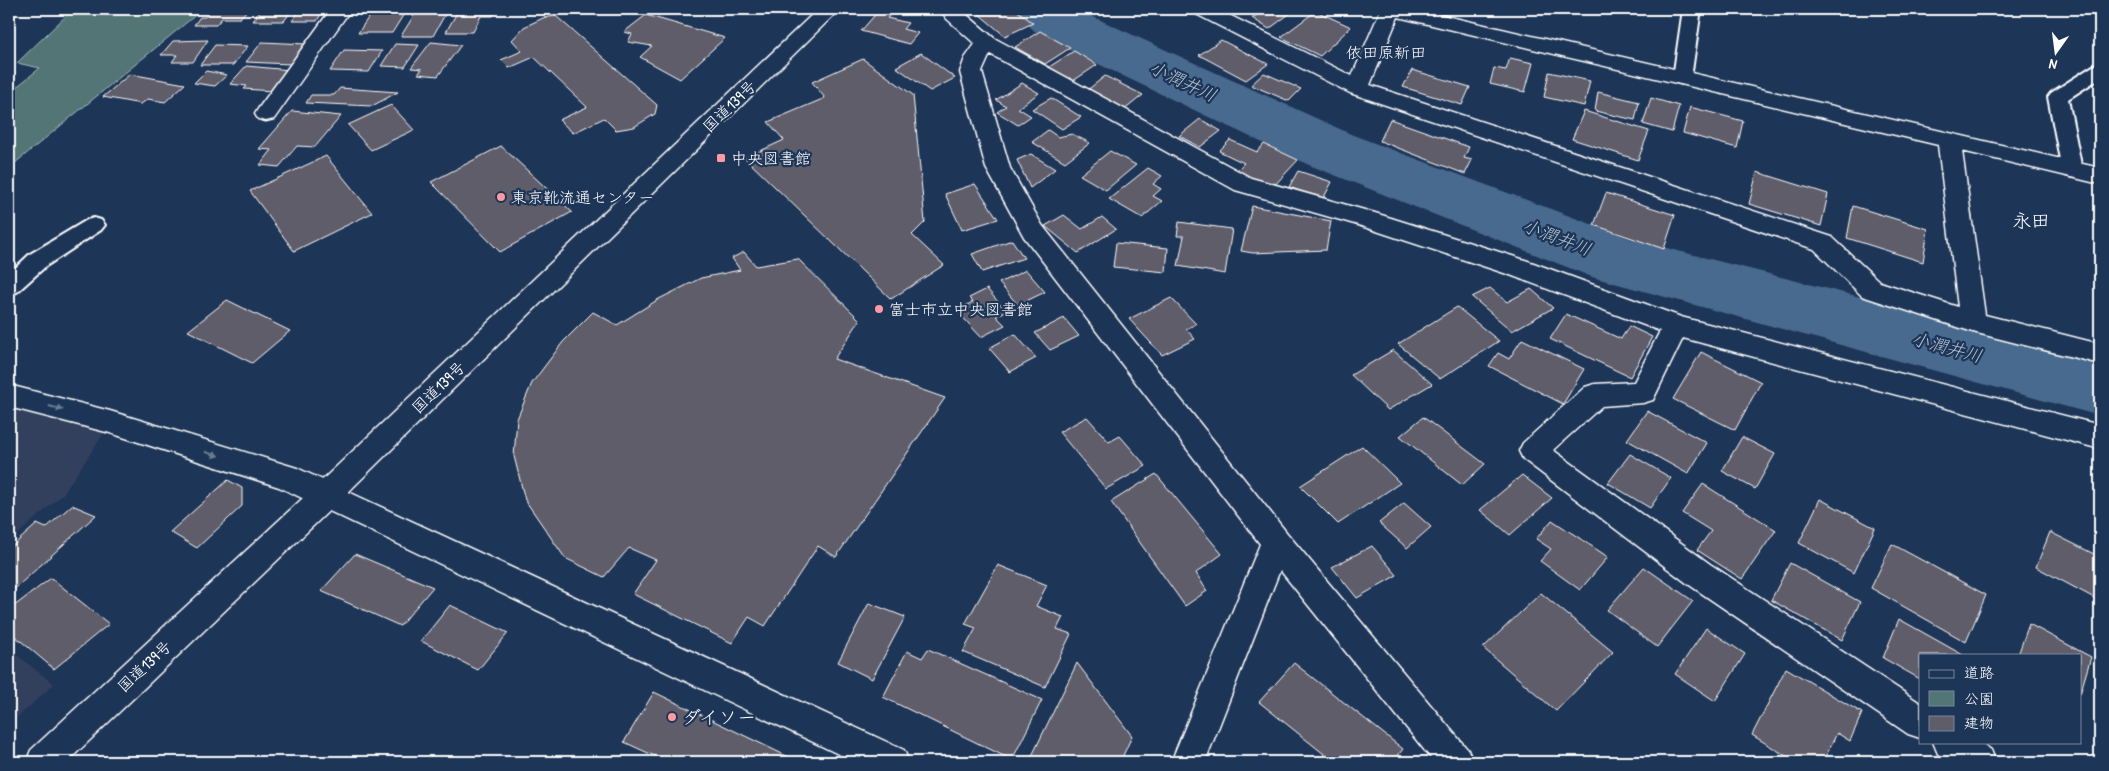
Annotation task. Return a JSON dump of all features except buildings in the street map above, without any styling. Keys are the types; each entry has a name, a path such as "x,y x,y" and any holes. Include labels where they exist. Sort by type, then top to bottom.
{"main road":[{"path":"266,114 341,9"},
{"name":"国道139号","path":"43,762 326,494 830,9"},
{"path":"950,9 954,15 987,43 1243,184 1366,219 1519,268 1676,326 2100,437"},
{"path":"1201,9 1358,88 1823,243 1871,289 1973,322 2100,354"},
{"path":"1358,88 1391,9 2100,176"},
{"path":"987,43 976,58 971,72 998,168 1034,231 1276,542 1456,762"},
{"path":"1949,141 1973,322"},
{"path":"1676,326 1643,392 1595,395 1533,452 1699,574 1919,721"},
{"path":"9,396 110,422 278,474 326,494 892,762"},
{"path":"1188,762 1276,542"},
{"path":"1953,744 1980,762"}],"lane":[{"path":"1682,78 1692,9"},
{"path":"2072,170 2058,97 2100,70"},
{"path":"9,286 38,260 94,225"}],"shaded area":[{"path":"9,409 104,433 63,494 9,542"},
{"path":"9,649 54,684 9,725"}],"green space":[{"path":"73,9 203,9 9,168 9,93 40,68 17,63"}],"waterway":[{"name":"小潤井川","path":"1043,9 1060,24 1331,150 1616,260 2100,387"}],"place":[{"name":"中央図書館","path":"721,158"},
{"name":"東京靴流通センター","path":"501,197"},
{"name":"富士市立中央図書館","path":"879,309"},
{"name":"ダイソー","path":"672,717"}],"district":[{"name":"依田原新田","path":"1386,52"},
{"name":"永田","path":"2031,220"}]}
